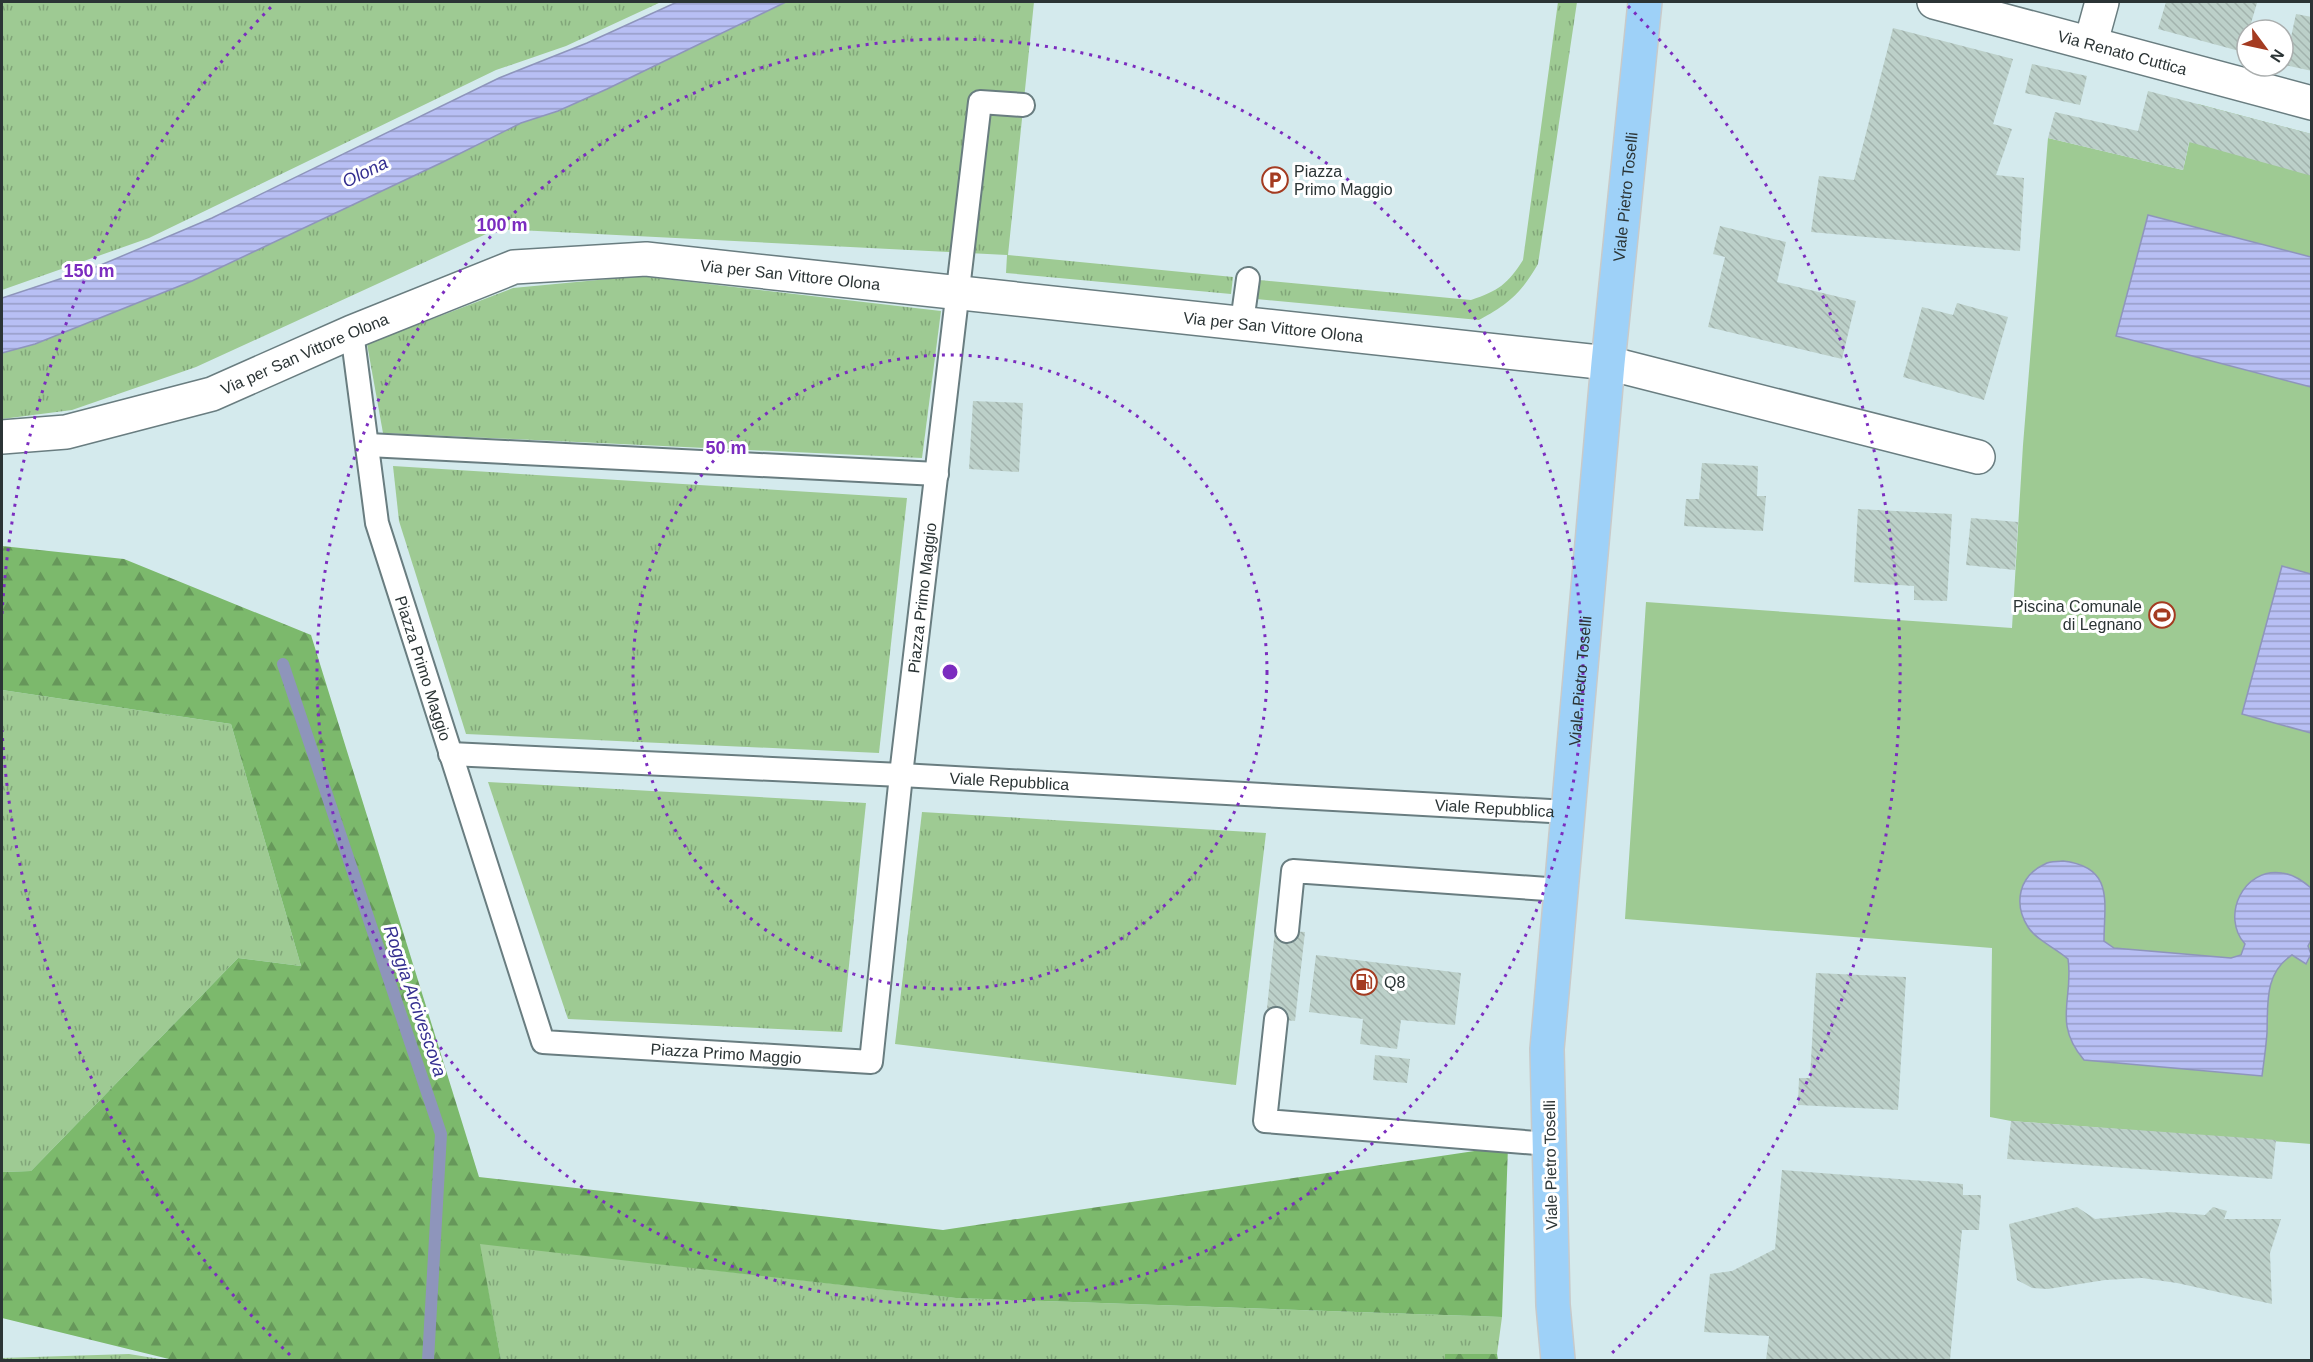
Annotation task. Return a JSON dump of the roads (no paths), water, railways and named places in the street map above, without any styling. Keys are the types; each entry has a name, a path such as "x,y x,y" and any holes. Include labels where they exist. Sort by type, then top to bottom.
{"main road":[{"name":"Viale Pietro Toselli","path":"1558,1360 1553,1305 1547,1049 1608,363 1645,2"}],"street":[{"name":"Via Renato Cuttica","path":"1934,2 2091,42 2312,103"},
{"path":"2091,42 2102,2"},
{"name":"Via per San Vittore Olona","path":"2,437 66,432 212,394 352,332 514,267 646,259 1608,363 1978,457"}],"lane":[{"name":"Piazza Primo Maggio","path":"352,332 377,523 543,1042 871,1062 901,775 980,102 1023,105"},
{"path":"1242,322 1248,279"},
{"path":"368,445 937,474"},
{"name":"Viale Repubblica","path":"450,754 901,775 1568,812"},
{"path":"1287,931 1293,871 1561,890"},
{"path":"1276,1019 1265,1121 1549,1144"}],"water":[{"name":"Olona","path":"677,2 786,2 607,89 558,111 521,123 192,281 35,344 2,353 2,298 96,267 212,218 499,78 587,43"},
{"path":"2148,215 2311,257 2311,387 2116,336"},
{"path":"2282,566 2311,574 2311,733 2242,714"},
{"path":"2063,861 2080,865 2099,879 2105,901 2104,941 2114,948 2231,958 2241,955 2245,944 2238,933 2235,920 2236,908 2247,885 2268,873 2282,873 2298,878 2311,888 2311,940 2308,946 2311,954 2306,964 2292,955 2283,962 2272,980 2269,990 2262,1076 2084,1060 2074,1047 2066,1022 2068,959 2032,932 2023,918 2020,900 2024,883 2036,869 2047,863"}],"waterway":[{"name":"Roggia Arcivescova","path":"283,664 441,1134 428,1360"}],"place":[{"name":"Piazza Primo Maggio","path":"1275,180"},
{"name":"Piscina Comunale di Legnano","path":"2162,615"},
{"name":"Q8","path":"1364,982"}]}
